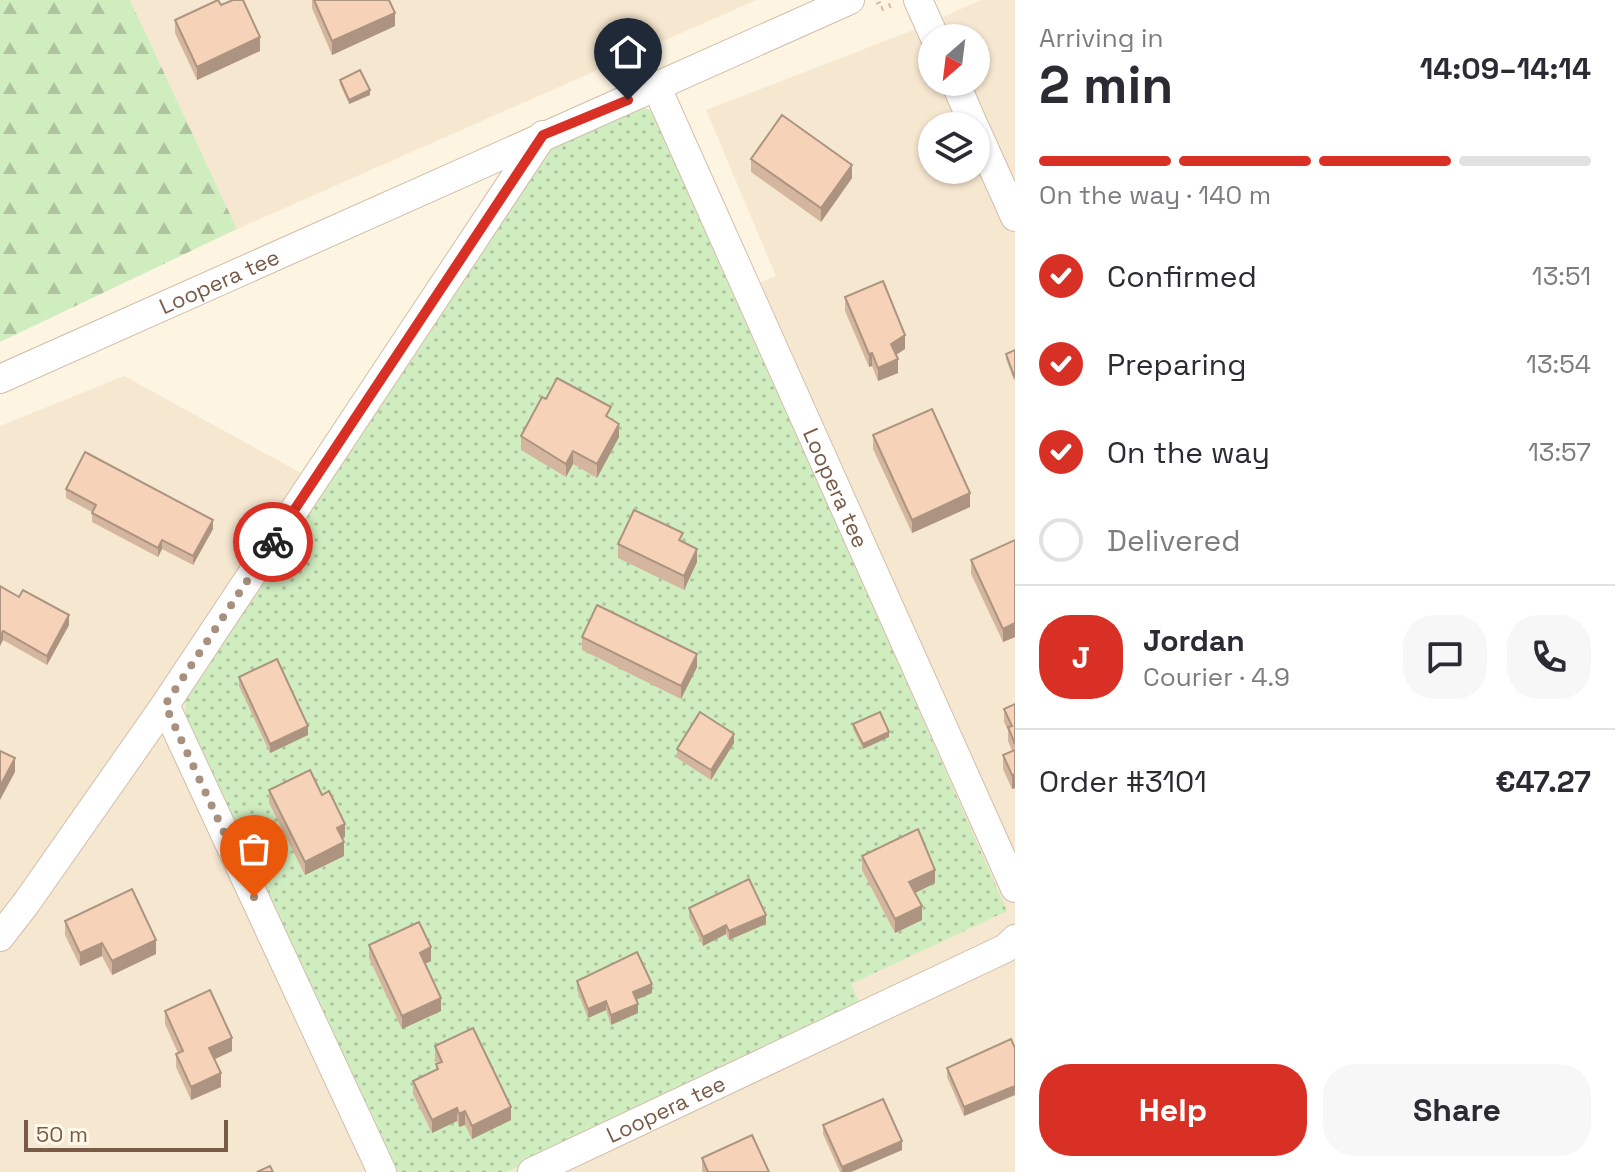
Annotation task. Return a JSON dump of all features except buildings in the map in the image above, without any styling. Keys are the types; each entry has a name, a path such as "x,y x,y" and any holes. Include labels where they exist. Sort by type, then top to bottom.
{"street":[{"name":"Loopera tee","path":"0,379 850,0"},
{"path":"918,0 929,24"},
{"name":"Loopera tee","path":"657,88 1015,888"},
{"path":"0,937 165,705 543,135"},
{"path":"990,161 1015,217"},
{"path":"165,705 382,1172"},
{"name":"Loopera tee","path":"532,1172 1006,948 1015,939"}],"path":[{"path":"877,0 881,9 902,0"}],"shaded area":[{"path":"130,0 756,0 237,229"},
{"path":"981,0 1015,0 1015,1172 0,1172 0,426 124,376 336,492 408,432 776,276 706,110 918,28 918,96 990,96 990,24 927,24"}],"green space":[{"path":"0,0 130,0 237,229 0,342"},
{"path":"634,104 656,112 1007,911 851,984 860,1004 507,1172 393,1172 186,723 185,695 377,411 527,175 556,140"}],"way so far":[{"path":"254,897 165,705 273,542"}],"route":[{"path":"273,542 543,135 628,100"}]}
